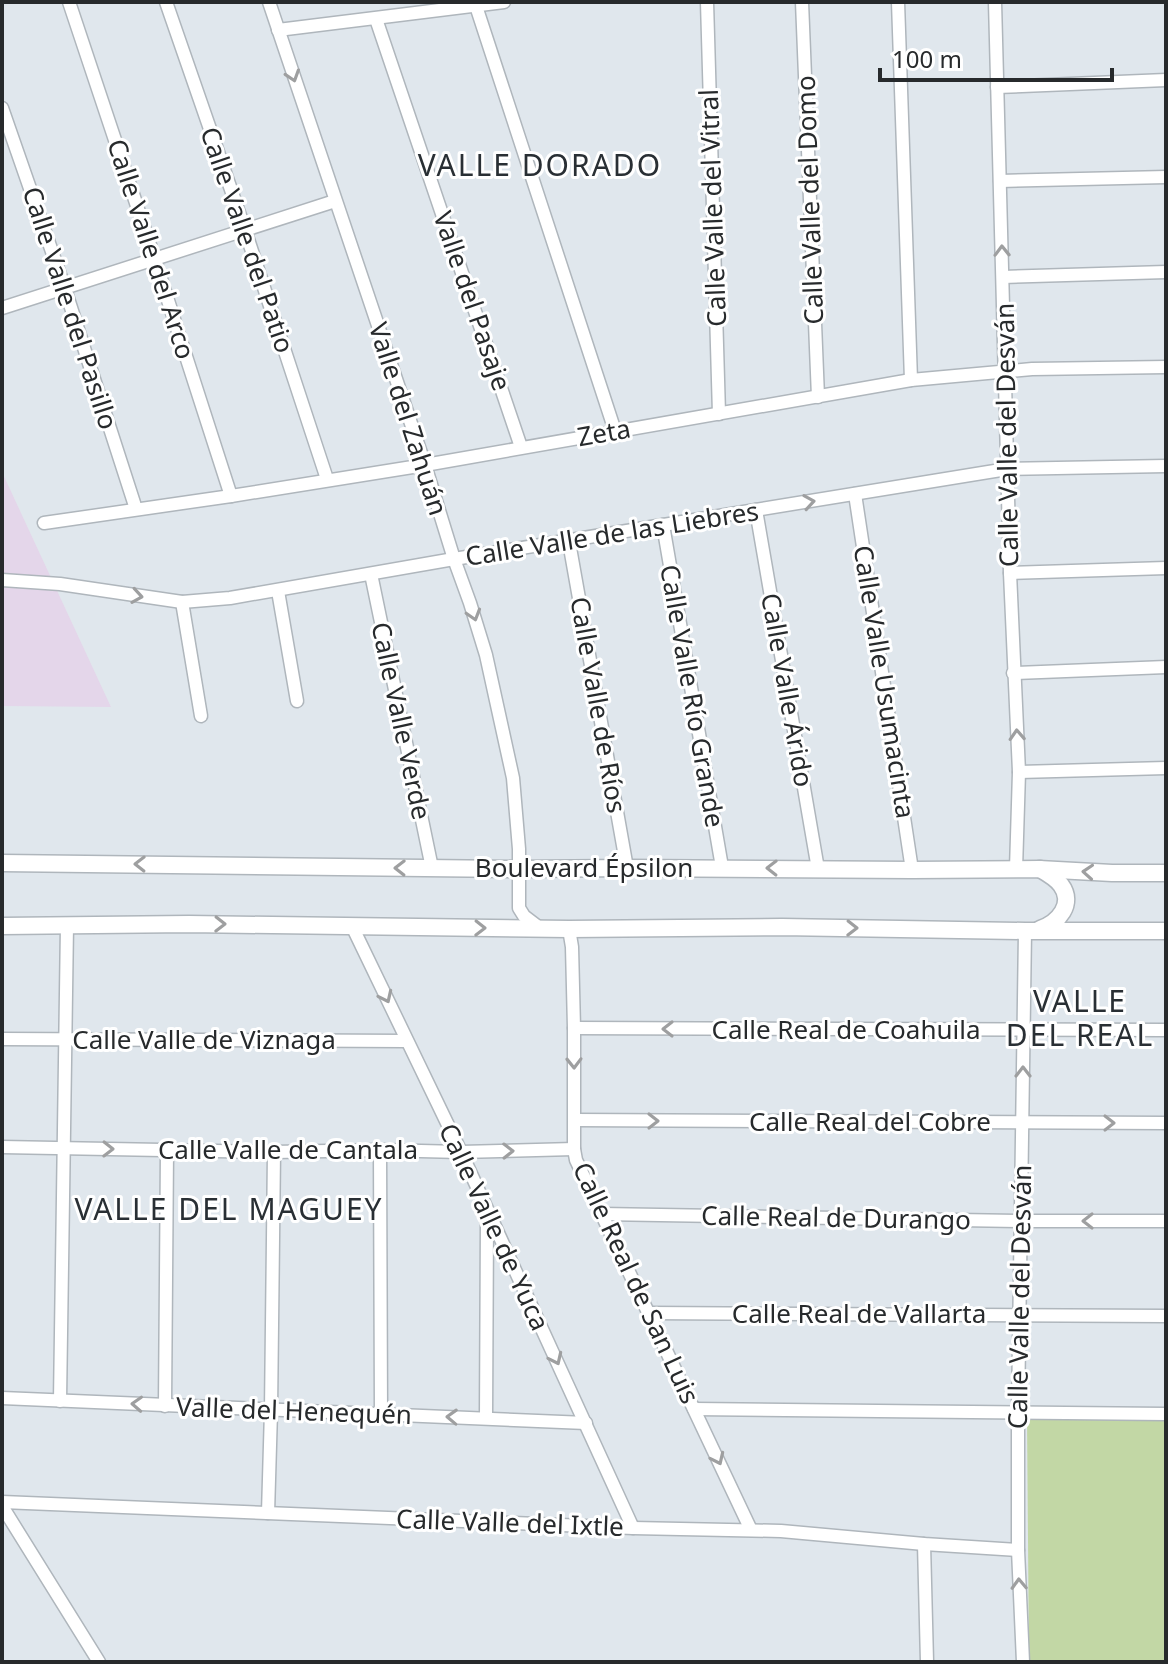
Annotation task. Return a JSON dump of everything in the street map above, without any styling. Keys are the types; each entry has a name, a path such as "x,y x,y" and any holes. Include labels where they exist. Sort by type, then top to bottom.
{"street":[{"name":"Calle Valle del Arco","path":"69,2 231,496"},
{"name":"Calle Valle del Patio","path":"166,2 327,479"},
{"name":"Valle del Zahuán","path":"269,2 486,655 516,808 519,908 541,929"},
{"path":"278,30 504,2"},
{"name":"Calle Valle del Vitral","path":"707,2 719,414"},
{"name":"Calle Valle del Domo","path":"802,2 818,397"},
{"path":"898,2 911,380"},
{"name":"Calle Valle del Desván","path":"995,2 1013,673 1019,772 1016,869"},
{"path":"476,6 615,431"},
{"name":"Valle del Pasaje","path":"376,19 521,447"},
{"path":"997,87 1166,80"},
{"name":"Calle Valle del Pasillo","path":"2,108 136,509"},
{"path":"1000,181 1166,177"},
{"path":"2,308 335,201"},
{"path":"1003,277 1166,272"},
{"name":"Zeta","path":"44,523 425,465 911,380 1044,368 1166,367"},
{"name":"Calle Valle de las Liebres","path":"2,580 60,584 182,602 230,598 1007,469 1166,466"},
{"name":"Calle Valle Usumacinta","path":"855,494 912,870"},
{"name":"Calle Valle Árido","path":"756,510 818,869"},
{"name":"Calle Valle Río Grande","path":"663,525 722,867"},
{"name":"Calle Valle de Ríos","path":"569,542 627,868"},
{"path":"1010,573 1166,568"},
{"name":"Calle Valle Verde","path":"371,574 432,868"},
{"path":"278,591 297,701"},
{"path":"182,602 201,716"},
{"path":"1013,673 1166,667"},
{"path":"1019,772 1166,768"},
{"name":"Boulevard Épsilon","path":"2,863 519,869 1039,869 1166,873"},
{"path":"1030,931 1057,921 1066,902 1062,885 1039,869"},
{"path":"2,926 189,924 541,929 782,927 1166,931"},
{"path":"60,1401 67,925"},
{"name":"Calle Valle de Yuca","path":"352,926 461,1152 633,1528"},
{"name":"Calle Real de San Luis","path":"569,929 572,947 576,1160 751,1530"},
{"name":"Calle Valle del Desván","path":"1023,1662 1018,1550 1018,1411 1023,1030 1030,931"},
{"name":"Calle Real de Coahuila","path":"574,1028 1166,1030"},
{"name":"Calle Valle de Viznaga","path":"2,1039 406,1041"},
{"name":"Calle Real del Cobre","path":"575,1120 1166,1123"},
{"name":"Calle Valle de Cantala","path":"2,1147 274,1152 574,1149"},
{"path":"165,1406 167,1150"},
{"path":"380,1150 381,1415"},
{"path":"268,1513 274,1152"},
{"path":"486,1418 487,1212"},
{"name":"Calle Real de Durango","path":"601,1214 1166,1221"},
{"name":"Calle Real de Vallarta","path":"649,1313 1166,1316"},
{"name":"Valle del Henequén","path":"2,1398 586,1423"},
{"path":"694,1409 1166,1414"},
{"path":"2,1504 99,1662"},
{"name":"Calle Valle del Ixtle","path":"2,1504 751,1530 1018,1550"},
{"path":"924,1544 927,1662"}],"shaded area":[{"path":"2,472 111,707 2,706"}],"green space":[{"path":"1027,1417 1166,1421 1166,1661 1029,1662"}],"district":[{"name":"VALLE DORADO","path":"540,166"},
{"name":"VALLE DEL REAL","path":"1080,1019"},
{"name":"VALLE DEL MAGUEY","path":"229,1210"}]}
